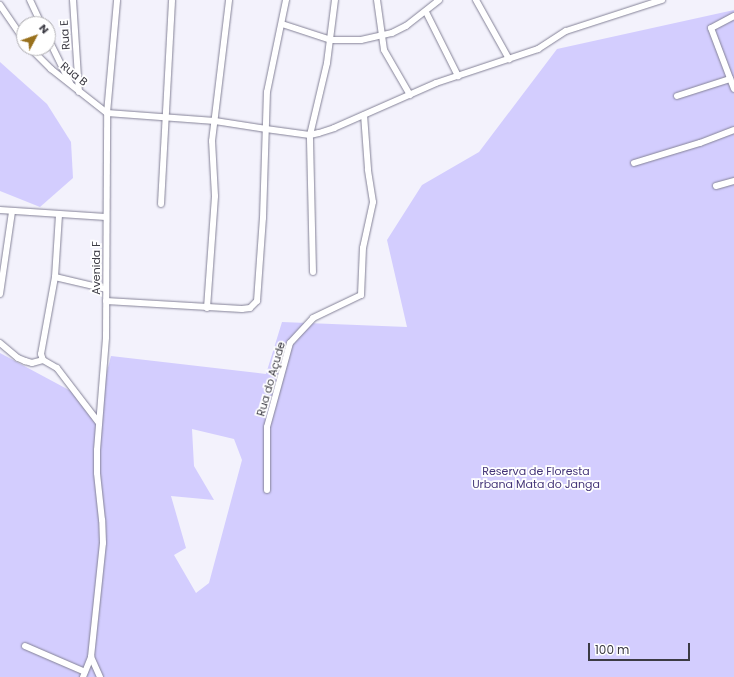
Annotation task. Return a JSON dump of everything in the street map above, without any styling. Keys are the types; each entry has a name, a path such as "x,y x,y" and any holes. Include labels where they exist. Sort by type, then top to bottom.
{"street":[{"path":"30,0 37,16"},
{"name":"Rua E","path":"73,0 79,92"},
{"name":"Avenida F","path":"99,422 106,337 107,113 117,0"},
{"path":"160,204 172,0"},
{"path":"207,308 214,196 212,160 229,0"},
{"path":"106,301 242,309 250,308 257,301 263,218 267,92 286,0"},
{"path":"313,272 310,135 331,40 335,0"},
{"path":"377,0 381,37 392,66 410,95"},
{"path":"282,24 331,40 360,40 381,37 406,26 426,12 439,0"},
{"path":"476,0 509,59"},
{"path":"107,113 215,121 310,135 334,128 436,83 538,49 566,31 662,0"},
{"path":"0,5 16,28"},
{"path":"426,12 458,76"},
{"path":"734,16 711,28 734,89"},
{"path":"56,54 71,85"},
{"name":"Rua B","path":"39,56 79,92 107,113"},
{"path":"677,96 730,80"},
{"name":"Rua do Açude","path":"267,490 267,427 290,343 313,318 361,295 362,248 373,202 368,169 364,115"},
{"path":"634,163 734,130"},
{"path":"716,186 734,181"},
{"path":"0,210 12,212 106,217"},
{"path":"0,294 12,212"},
{"path":"43,360 42,346 55,277 59,214"},
{"path":"55,277 106,289"},
{"path":"0,343 18,358 32,363 43,360 57,368 99,422 97,473 102,520 102,543 91,657 84,674 25,646"},
{"path":"91,657 100,677"}],"green space":[{"name":"Reserva de Floresta Urbana Mata do Janga","path":"734,10 734,677 0,677 0,353 82,397 95,417 111,356 266,374 282,322 407,327 387,240 422,185 479,152 557,49","holes":["192,429 234,439 242,460 209,583 196,593 174,555 186,548 171,496 214,500 194,466"]},
{"path":"0,62 47,104 71,142 73,178 40,207 0,191"}]}
